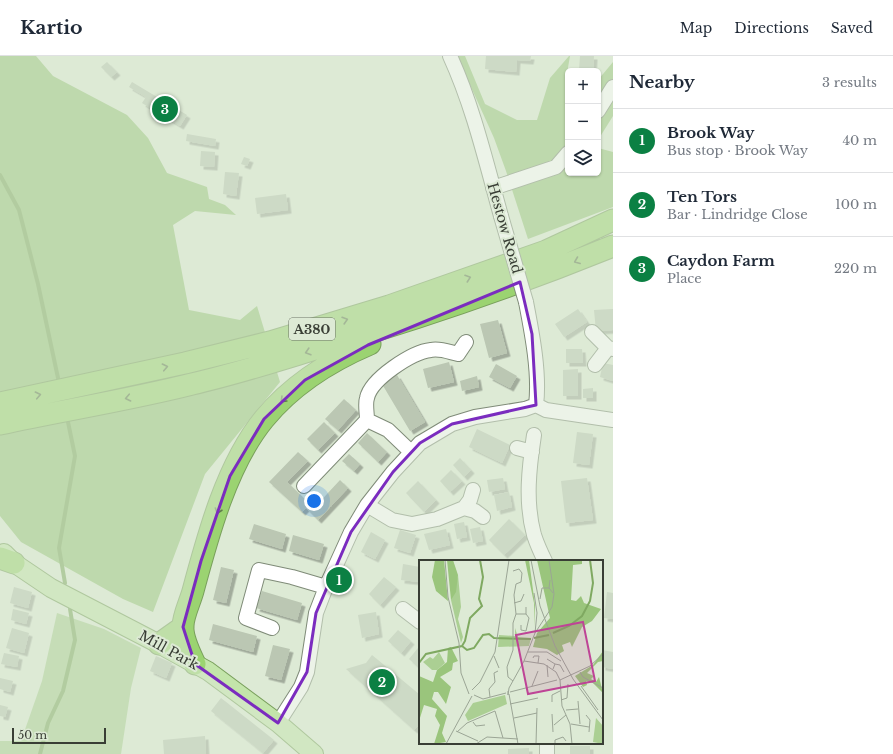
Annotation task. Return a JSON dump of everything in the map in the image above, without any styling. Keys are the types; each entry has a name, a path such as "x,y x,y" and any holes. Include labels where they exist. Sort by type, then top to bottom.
{"highway":[{"name":"A380","path":"0,403 185,363 315,329 389,306 546,251 613,220"},
{"name":"A380","path":"0,424 192,384 328,346 464,303 554,270 613,246"},
{"name":"A380","path":"195,664 187,646 183,627 201,561 230,476 246,444 264,419 286,396 305,380 344,356 368,344 446,314 464,303"},
{"path":"159,644 183,627"}],"main road":[{"name":"Mill Park","path":"5,556 51,588 159,644 208,672 278,723 314,754"}],"street":[{"name":"Hestow Road","path":"450,56 459,77 487,164 526,302 533,342 537,393 536,405"},
{"path":"601,106 613,87"},
{"path":"493,188 556,167 565,156"},
{"path":"592,332 611,349 595,365"},
{"path":"304,486 367,420 366,398 376,383 390,369 411,356 429,350 440,349 458,354 466,342"},
{"path":"278,723 300,688 307,672 316,614 326,587 351,532 367,505 393,472 420,443 452,424 475,418 525,409 536,405 546,410 613,420"},
{"path":"367,420 388,430 411,452"},
{"path":"534,435 528,482 529,506 534,536 545,560"},
{"path":"517,448 532,452"},
{"path":"367,505 392,520 412,524 437,519 464,508 470,500 473,490"},
{"path":"464,508 475,511 483,517"},
{"path":"272,628 246,618 259,570 292,577 326,587"},
{"path":"403,608 419,621"},
{"path":"547,754 548,744"}],"highlighted area":[{"path":"520,282 532,334 536,405 452,424 420,443 393,472 351,532 316,613 307,672 278,723 195,664 183,627 201,561 230,476 264,419 305,380 368,345"}],"green space":[{"path":"0,56 36,56 53,76 127,115 148,138 167,173 207,187 209,199 225,205 236,215 195,211 173,225 189,310 240,320 257,306 280,382 205,474 153,612 123,599 21,542 0,516"},
{"path":"457,56 465,56 485,104 517,120 537,120 550,78 570,56 568,68 565,68 565,176 601,176 601,149 613,152 613,207 528,239 494,138"},
{"path":"613,62 613,116 601,135 601,104 601,76"},
{"path":"57,613 104,629 141,648 131,688 121,754 0,754 0,741 21,741 42,681"}],"building":[{"path":"486,56 531,56 530,61 517,60 516,72 485,69"},
{"path":"580,56 594,56 593,68 579,68"},
{"path":"107,62 117,72 111,77 101,67"},
{"path":"132,82 187,115 180,126 142,103 146,97 129,87"},
{"path":"187,134 216,139 215,146 186,141"},
{"path":"201,151 215,152 214,167 200,166"},
{"path":"244,157 250,159 247,166 241,164"},
{"path":"225,172 239,173 236,196 223,194"},
{"path":"286,194 288,210 257,214 255,198"},
{"path":"578,309 587,322 564,337 555,324"},
{"path":"613,309 613,330 596,331 594,310"},
{"path":"498,320 507,353 489,358 480,324"},
{"path":"566,349 582,349 583,363 566,363"},
{"path":"449,362 454,382 428,388 423,369"},
{"path":"603,363 613,365 613,381 600,377"},
{"path":"496,364 517,376 510,388 489,377"},
{"path":"578,369 578,396 563,396 563,370"},
{"path":"397,375 425,422 410,431 382,384"},
{"path":"477,376 479,387 462,391 460,381"},
{"path":"593,388 593,398 583,398 583,389"},
{"path":"344,399 356,410 338,430 325,419"},
{"path":"324,422 335,433 318,450 307,439"},
{"path":"477,429 510,445 502,463 469,447"},
{"path":"577,432 593,434 589,465 573,463"},
{"path":"367,433 387,452 378,462 358,443"},
{"path":"298,452 308,461 287,482 314,508 340,480 348,488 318,520 306,508 302,512 269,482"},
{"path":"349,454 360,464 354,471 342,461"},
{"path":"460,458 471,470 464,477 453,465"},
{"path":"451,470 462,481 450,492 440,481"},
{"path":"503,478 505,489 489,492 487,480"},
{"path":"587,478 593,520 566,523 561,481"},
{"path":"418,481 436,500 424,512 406,493"},
{"path":"509,492 512,507 497,511 494,495"},
{"path":"509,519 525,535 504,555 489,540"},
{"path":"464,522 467,537 457,539 454,524"},
{"path":"254,524 286,534 282,549 249,539"},
{"path":"480,527 483,541 473,543 470,529"},
{"path":"446,529 450,545 429,550 424,534"},
{"path":"400,530 416,535 410,553 394,548"},
{"path":"371,532 385,540 375,559 361,552"},
{"path":"293,535 324,544 319,560 289,551"},
{"path":"403,564 419,567 419,582 401,580"},
{"path":"221,567 234,570 226,603 213,600"},
{"path":"384,577 396,587 380,605 369,594"},
{"path":"14,587 32,592 28,608 10,603"},
{"path":"262,591 302,603 297,620 256,608"},
{"path":"607,592 613,593 613,619 604,618"},
{"path":"13,609 29,613 26,624 11,620"},
{"path":"376,612 379,634 362,638 358,615"},
{"path":"213,624 257,636 253,652 209,640"},
{"path":"12,628 29,633 24,653 6,648"},
{"path":"398,630 411,641 401,653 388,641"},
{"path":"273,645 290,649 281,680 265,676"},
{"path":"418,648 419,648 419,668 409,659"},
{"path":"603,650 613,652 613,669 603,667"},
{"path":"4,653 19,656 17,667 1,664"},
{"path":"372,655 419,694 419,725 414,730 346,669 366,663"},
{"path":"156,656 172,663 166,678 150,671"},
{"path":"0,678 13,681 10,692 0,689"},
{"path":"221,698 274,740 263,753 211,711"},
{"path":"0,705 8,707 5,717 0,716"},
{"path":"205,736 206,754 164,754 163,740"},
{"path":"570,746 590,746 590,754 570,754"},
{"path":"529,748 529,754 508,754 508,749"}],"waterway":[{"path":"0,175 19,210 38,284 58,378"},
{"path":"65,583 59,548 75,456 68,422"},
{"path":"40,754 48,723 63,691 75,640 70,609"}],"place":[{"name":"Caydon Farm","path":"165,109"},
{"name":"Brook Way","path":"339,580"},
{"name":"Ten Tors","path":"382,682"}]}
